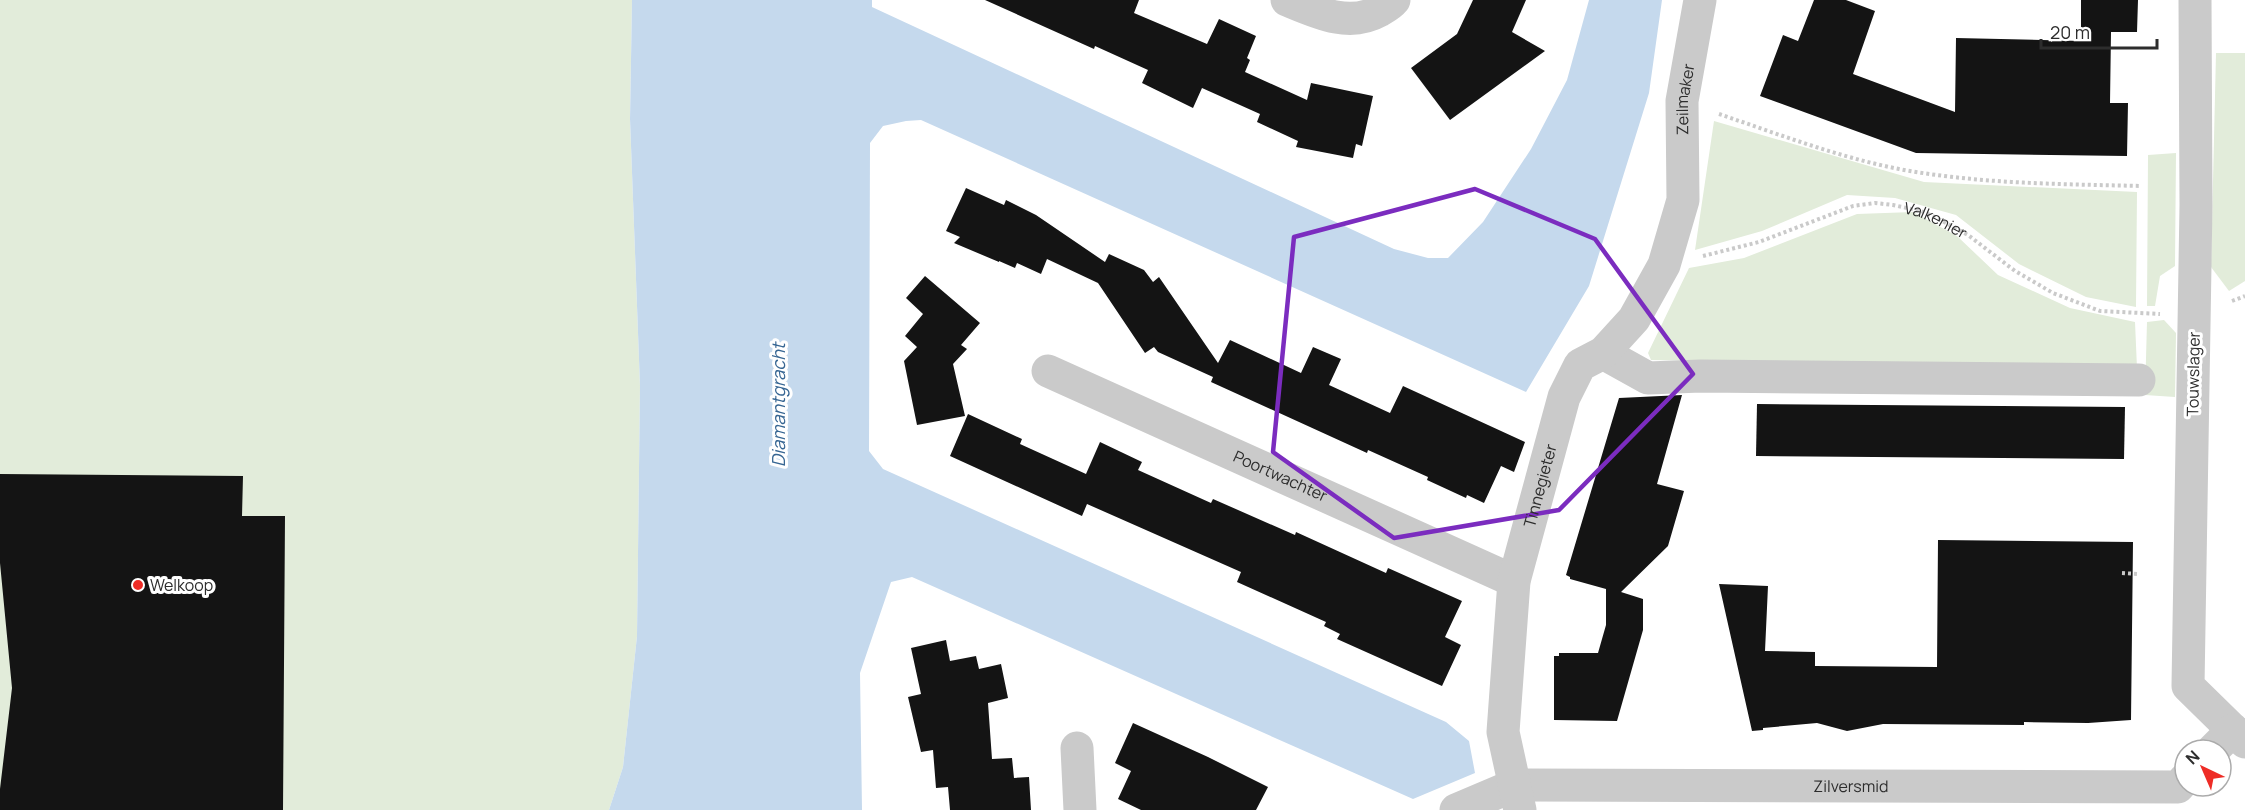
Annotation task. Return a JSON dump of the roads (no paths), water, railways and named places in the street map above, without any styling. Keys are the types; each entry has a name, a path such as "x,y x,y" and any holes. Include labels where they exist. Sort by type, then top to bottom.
{"street":[{"path":"1287,0 1321,14 1359,20 1392,4 1394,0"},
{"name":"Zeilmaker","path":"1683,200 1682,100 1700,0"},
{"name":"Touwslager","path":"2195,0 2196,205 2188,686 2228,738"},
{"name":"Tinnegieter","path":"1518,798 1503,732 1514,581 1564,397 1580,365 1603,353 1634,319 1664,266 1683,200"},
{"path":"1603,353 1648,378 1713,376 2139,380"},
{"name":"Poortwachter","path":"1048,371 1514,581"},
{"path":"1077,748 1080,810"},
{"name":"Zilversmid","path":"1518,798 2173,787"},
{"path":"1456,810 1518,798"}],"water":[{"name":"Diamantgracht","path":"632,0 872,0 872,7 1394,249 1428,258 1448,258 1483,222 1531,149 1567,80 1589,0 1662,0 1649,93 1589,286 1526,392 921,120 883,126 870,143 869,451 883,469 1446,722 1469,741 1475,773 1413,799 912,577 891,582 860,673 862,810 609,810 623,767 637,636 640,386 630,119"}],"place":[{"name":"Welkoop","path":"138,585"}]}
